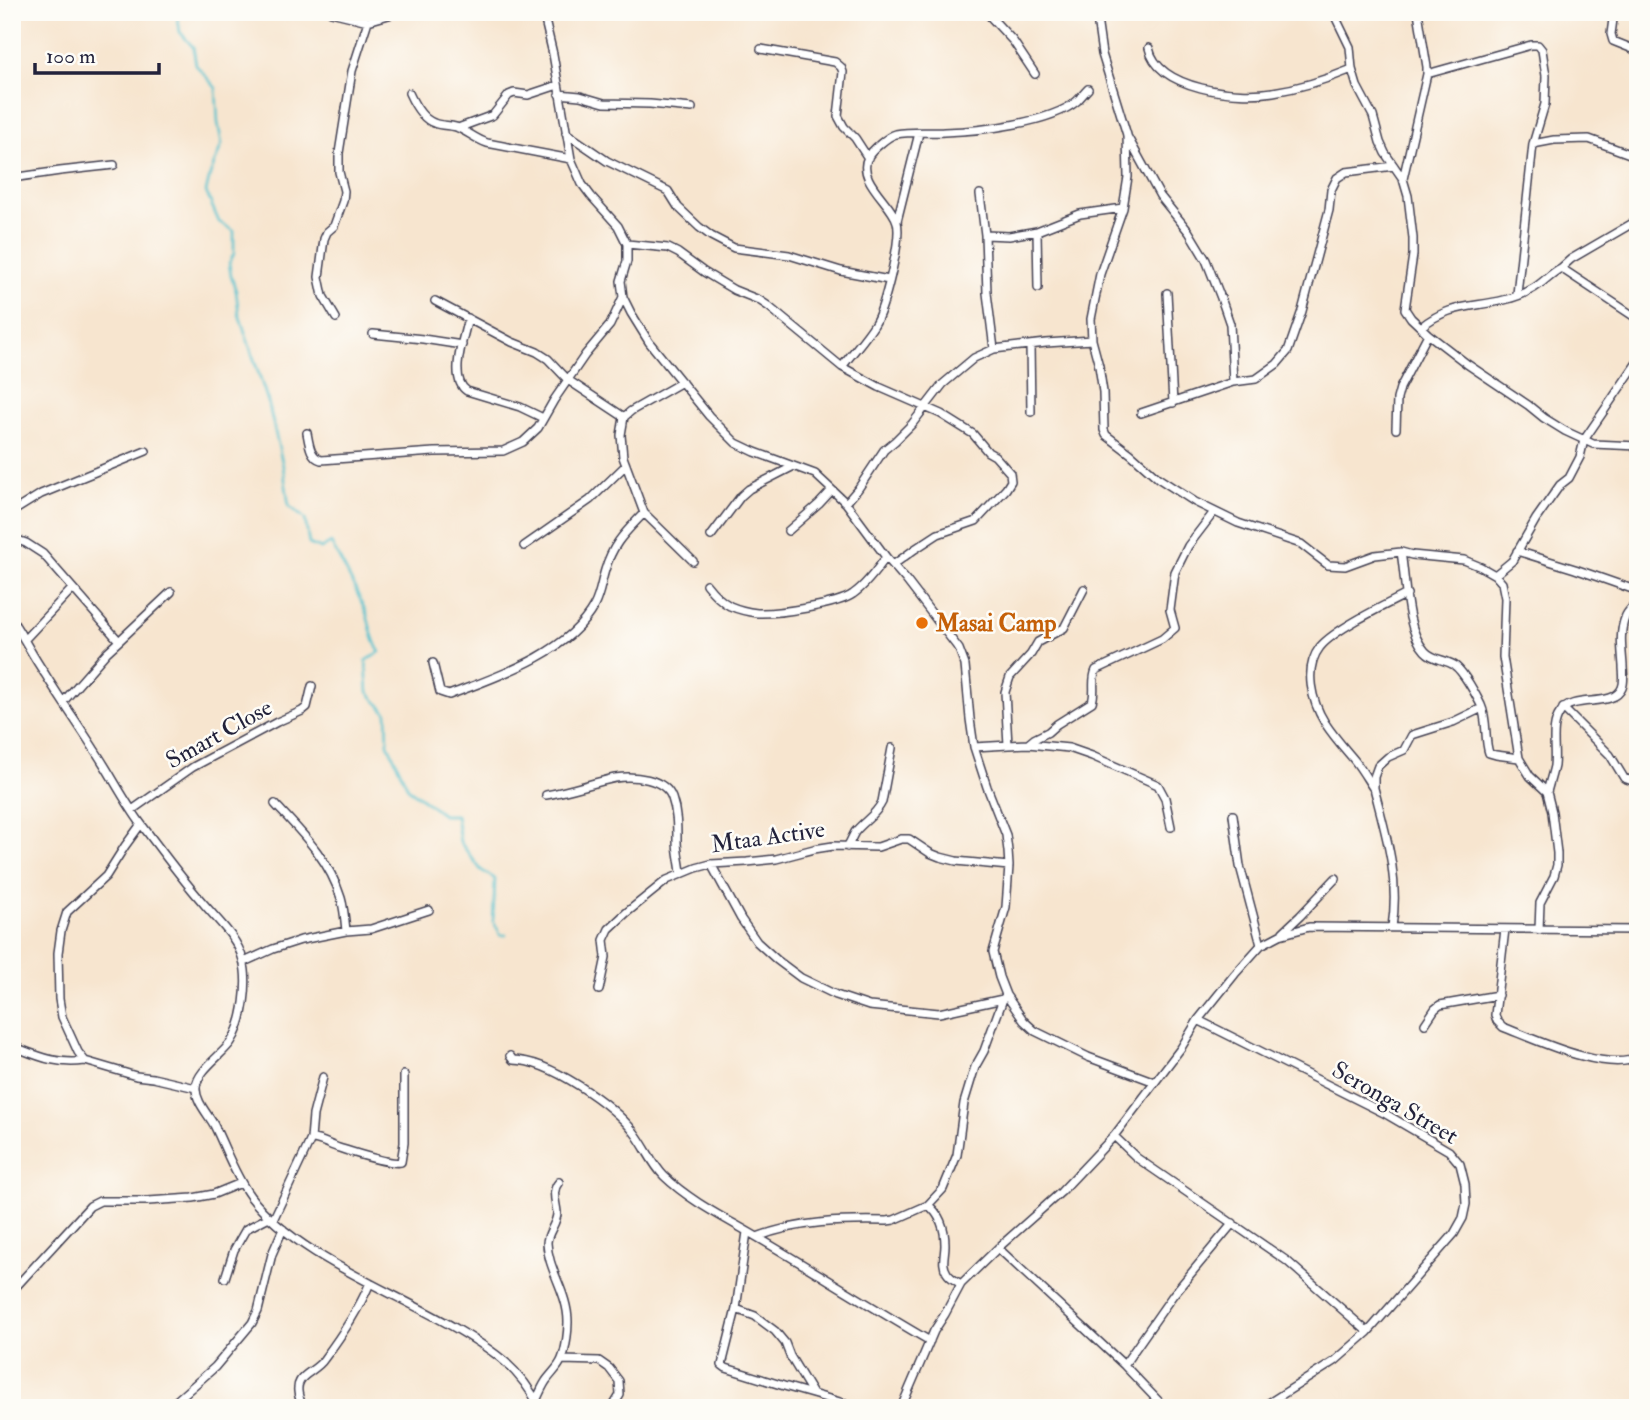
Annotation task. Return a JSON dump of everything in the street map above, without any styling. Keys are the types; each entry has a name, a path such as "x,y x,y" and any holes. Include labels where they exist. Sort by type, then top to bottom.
{"street":[{"path":"331,12 368,21 399,12"},
{"path":"543,12 571,159 582,184 618,226 627,244 627,261 621,281 623,297 649,342 709,416 736,443 815,474 846,503 959,649 965,665 974,747 1006,835 1009,866 1006,907 993,952 1004,997 1035,1031 1088,1057 1155,1082"},
{"path":"986,12 1024,54 1035,75"},
{"path":"1096,12 1102,54 1127,135 1160,196 1189,232 1206,260 1221,298 1230,324 1233,382"},
{"path":"1333,12 1350,47 1357,86 1373,117 1380,142 1403,179 1408,196 1413,255 1405,309 1411,318 1467,364 1544,418 1584,440 1602,445 1638,446"},
{"path":"1403,179 1427,74 1418,12"},
{"path":"1614,12 1611,38 1638,51"},
{"path":"336,318 323,296 319,277 324,239 334,226 343,201 339,152 352,71 368,21"},
{"path":"1427,74 1531,45 1538,45 1542,50 1546,76 1545,104 1533,144 1517,295"},
{"path":"1149,48 1151,56 1163,70 1185,84 1208,90 1270,93 1334,77 1352,69"},
{"path":"761,49 835,62 841,67 843,72 838,116 868,158"},
{"path":"897,221 868,178 866,169 868,158 885,139 896,134 946,132 1031,121 1076,102 1088,89"},
{"path":"458,128 494,115 509,95 514,93 559,90 604,103 692,108"},
{"path":"1634,103 1638,90"},
{"path":"409,93 414,104 430,121 458,128 486,143 571,159"},
{"path":"566,133 607,161 668,191 678,207 699,227 734,248 789,255 841,271 889,279"},
{"path":"842,367 875,324 883,307 897,247 897,221 919,133"},
{"path":"1127,135 1128,177 1123,208 1100,274 1091,319 1106,435 1158,478 1195,502 1238,523 1301,544 1328,565 1346,566 1375,555 1401,552 1464,559 1494,575 1502,583 1505,598 1503,657 1519,758 1530,776 1547,792"},
{"path":"1533,144 1554,140 1589,139 1638,157"},
{"path":"12,178 114,165"},
{"path":"1141,413 1233,382 1256,379 1277,364 1288,351 1302,311 1329,210 1331,190 1338,178 1346,172 1394,166"},
{"path":"980,194 994,349"},
{"path":"985,235 1009,236 1037,231 1080,214 1123,208"},
{"path":"1421,327 1444,312 1504,300 1534,288 1571,259 1638,220"},
{"path":"1037,231 1038,288"},
{"path":"627,244 668,248 734,290 768,306 842,367 879,387 941,414 973,434 1010,473 1011,481 1006,489 976,521 938,534 893,565"},
{"path":"1561,268 1638,319"},
{"path":"1167,293 1173,402"},
{"path":"307,433 313,454 321,460 503,451 523,442 538,428 585,355 610,325 623,297"},
{"path":"435,302 548,359 568,380 624,417"},
{"path":"468,318 458,368 460,387 520,407 543,418"},
{"path":"373,334 462,345"},
{"path":"1396,429 1400,388 1428,334"},
{"path":"846,503 884,450 912,425 943,384 974,358 994,349 1092,340"},
{"path":"1030,345 1031,412"},
{"path":"1494,575 1511,561 1536,519 1560,485 1569,478 1580,457 1584,440 1638,361"},
{"path":"682,383 631,411 624,417 621,435 623,457 644,513 693,561"},
{"path":"12,512 41,494 146,451"},
{"path":"524,546 590,500 626,465"},
{"path":"711,536 749,489 792,467"},
{"path":"789,531 832,490"},
{"path":"1028,744 1092,702 1093,676 1096,670 1162,639 1175,628 1170,610 1175,572 1188,546 1214,512"},
{"path":"433,663 440,692 449,695 520,666 559,645 576,630 593,608 618,539 644,513"},
{"path":"12,538 43,554 119,641"},
{"path":"1517,551 1638,591"},
{"path":"1401,552 1412,622 1424,650 1432,657 1453,664 1460,670 1482,708 1489,753 1519,758"},
{"path":"706,584 720,600 732,607 758,613 800,609 833,603 852,595 874,574 886,557"},
{"path":"25,639 72,589"},
{"path":"1008,745 1005,692 1010,677 1038,642 1064,628 1084,589"},
{"path":"63,702 107,652 171,592"},
{"path":"1374,788 1316,708 1311,689 1311,672 1320,648 1334,636 1407,594"},
{"path":"1539,930 1540,903 1557,865 1552,812 1547,792 1553,767 1558,716 1563,708 1579,702 1608,699 1622,690 1624,680 1621,630 1625,617 1638,601"},
{"path":"12,620 132,810 179,874 237,944 244,962 245,992 241,1018 232,1041 206,1069 196,1088 198,1098 241,1183 271,1219 315,1251 428,1312 509,1363 538,1404"},
{"name":"Smart Close","path":"132,810 193,767 302,711 307,706 312,686"},
{"path":"1392,927 1395,907 1394,870 1374,788 1378,766 1388,757 1404,750 1412,736 1453,722 1482,708"},
{"path":"1563,708 1609,755 1624,778 1638,783"},
{"path":"974,747 1028,744 1069,748 1112,764 1158,785 1165,798 1171,827"},
{"path":"847,847 856,832 882,802 892,748"},
{"path":"547,795 617,778 650,779 660,783 672,795 678,823 677,843 681,873"},
{"path":"275,804 323,859 342,900 346,931"},
{"path":"1233,815 1240,866 1261,945"},
{"path":"85,1061 62,1017 58,953 61,931 67,912 106,876 142,824"},
{"name":"Mtaa Active","path":"599,990 606,957 604,940 609,929 667,880 681,873 711,864 766,860 833,846 878,847 901,839 909,839 930,853 956,861 1009,866"},
{"path":"711,864 757,942 801,978 836,995 869,1006 939,1013 1004,997"},
{"path":"1280,935 1336,877"},
{"path":"244,962 301,940 371,929 429,910"},
{"path":"901,1408 930,1341 961,1284 1061,1192 1114,1136 1181,1048 1198,1020 1261,945 1280,935 1309,928 1638,930"},
{"path":"1505,929 1495,1015 1503,1027 1593,1059 1630,1062 1638,1057"},
{"path":"1425,1024 1440,1005 1498,995"},
{"path":"758,1237 775,1230 816,1223 887,1221 928,1205 943,1189 957,1155 964,1103 975,1067 984,1051 1004,997"},
{"name":"Seronga Street","path":"1198,1020 1384,1113 1449,1151 1460,1164 1466,1194 1463,1217 1454,1234 1368,1332 1335,1361 1261,1408"},
{"path":"12,1046 49,1060 64,1063 85,1061 136,1076 196,1088"},
{"path":"510,1056 513,1060 523,1060 565,1077 593,1096 628,1126 663,1175 692,1198 930,1341"},
{"path":"311,1139 388,1162 401,1162 404,1143 404,1075"},
{"path":"225,1278 234,1250 246,1229 271,1219 311,1139 313,1115 323,1077"},
{"path":"1114,1136 1137,1158 1287,1261 1368,1332"},
{"path":"538,1404 545,1382 562,1360 568,1323 562,1292 548,1255 547,1241 548,1233 557,1217 555,1191 559,1182"},
{"path":"12,1291 90,1206 100,1201 193,1198 214,1194 241,1183"},
{"path":"928,1205 942,1220 944,1266 947,1273 961,1284"},
{"path":"1124,1365 1173,1296 1233,1223"},
{"path":"168,1408 215,1367 252,1323 258,1311 272,1254 283,1229"},
{"path":"747,1233 736,1309 722,1365 861,1408"},
{"path":"998,1248 1124,1365 1165,1408"},
{"path":"303,1408 298,1387 301,1378 316,1369 324,1360 348,1326 370,1283"},
{"path":"736,1309 755,1316 775,1331 785,1343 813,1395"},
{"path":"562,1360 599,1362 609,1368 619,1381 620,1395 612,1408"}],"waterway":[{"path":"177,12 180,32 193,47 196,65 216,88 222,144 206,192 219,222 234,231 234,254 229,263 231,276 239,314 268,402 289,506 305,519 309,544 321,549 331,543 353,584 380,652 366,661 368,692 387,713 388,744 408,788 443,815 456,815 460,842 481,870 495,879 493,921 501,935 506,935"}],"place":[{"name":"Masai Camp","path":"922,623"}]}
